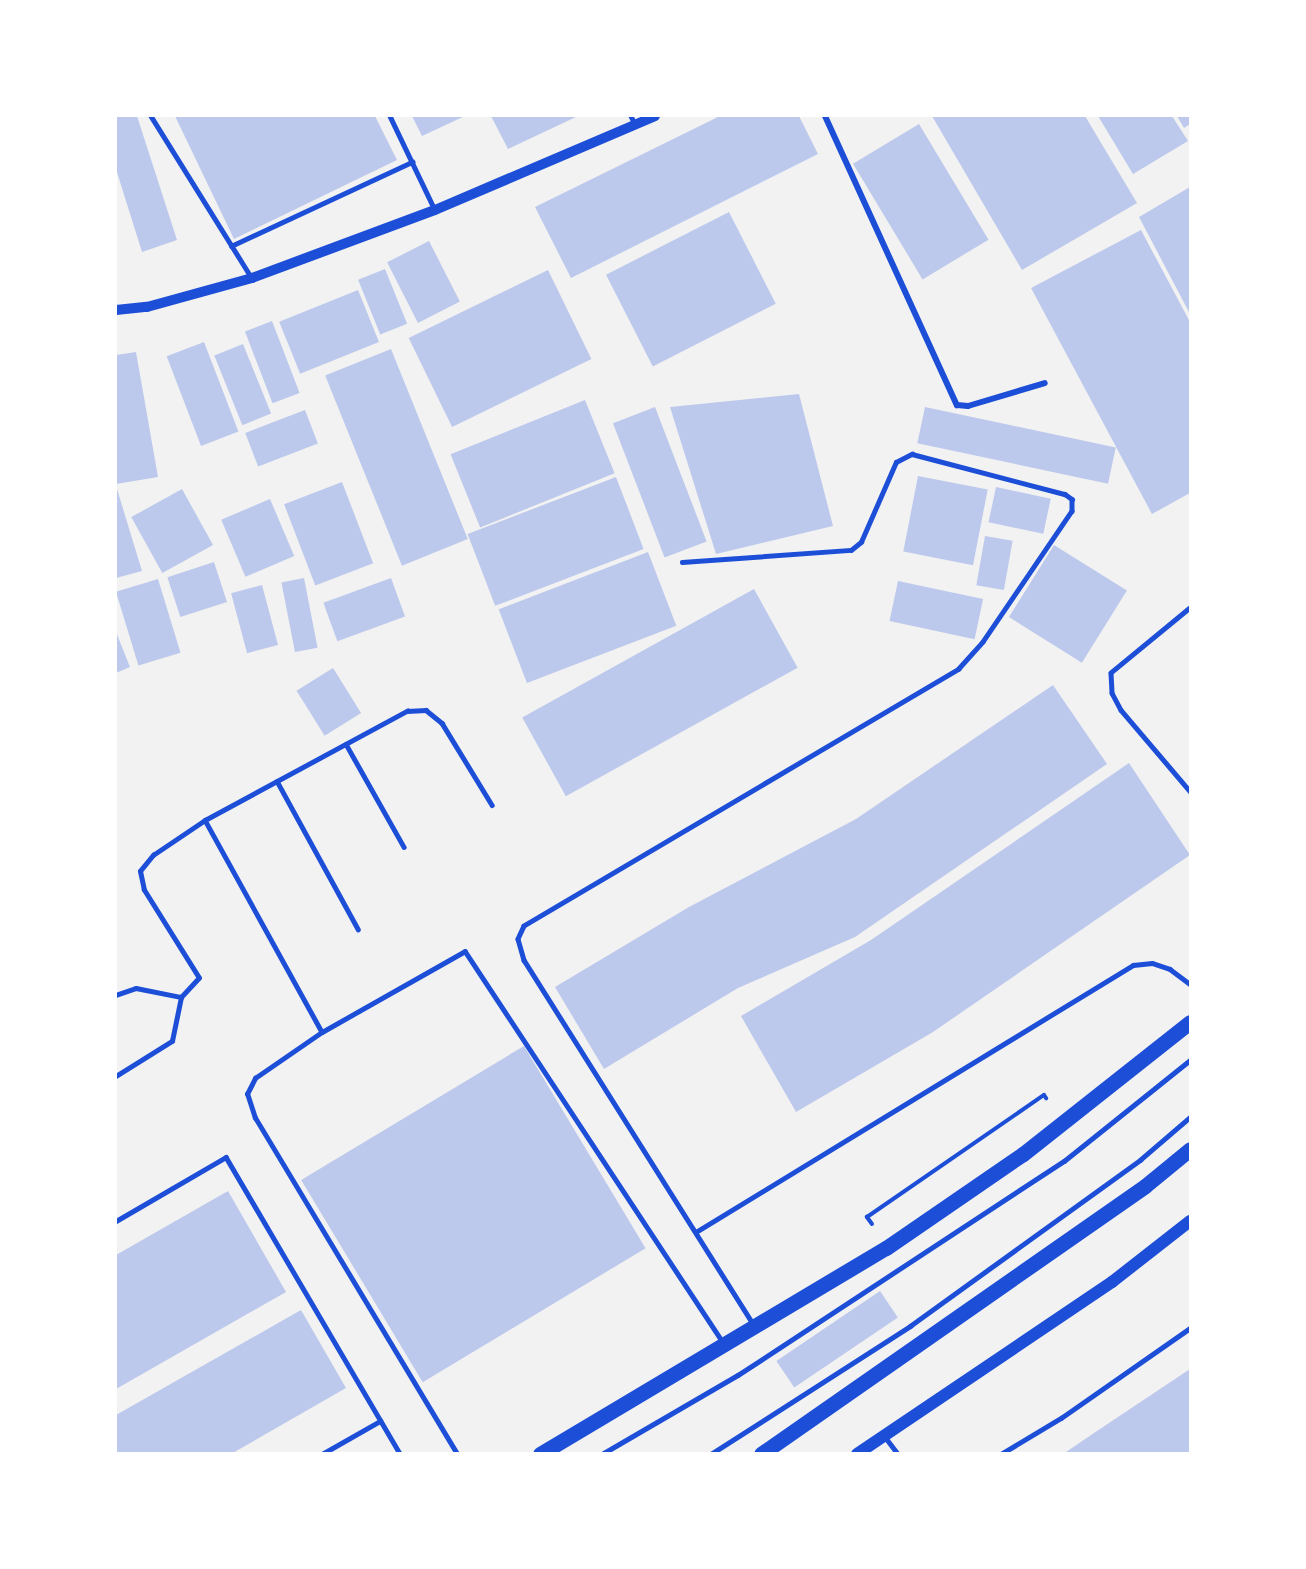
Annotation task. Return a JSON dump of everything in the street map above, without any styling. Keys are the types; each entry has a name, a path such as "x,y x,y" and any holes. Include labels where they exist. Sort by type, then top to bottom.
{"main road":[{"path":"540,1454 886,1248 1023,1154 1191,1022"},
{"path":"761,1454 1145,1186 1191,1149"},
{"path":"857,1454 1113,1282 1191,1221"}],"street":[{"path":"116,310 147,307 252,278 435,210 633,120 655,116"},
{"path":"825,116 957,405 968,406 1046,383"}],"lane":[{"path":"151,116 252,278"},
{"path":"390,116 435,210"},
{"path":"231,246 412,162"},
{"path":"682,562 850,550 864,537 896,462 912,454 1065,494 1072,499 1072,511 983,642 959,669 524,926 518,939 524,960 755,1326"},
{"path":"1191,608 1111,673 1112,693 1121,710 1191,791"},
{"path":"116,1076 172,1041 181,997 199,978 144,890 140,871 153,855 205,819 407,711 426,710 442,723 492,805"},
{"path":"346,744 404,847"},
{"path":"278,781 358,929"},
{"path":"205,819 322,1032"},
{"path":"457,1454 271,1145 247,1094 255,1078 322,1032 465,951 723,1345"},
{"path":"696,1232 1133,965 1152,963 1170,969 1191,984"},
{"path":"116,995 136,988 181,997"},
{"path":"602,1454 738,1375 1064,1161 1191,1060"},
{"path":"711,1454 910,1326 1140,1160 1191,1118"},
{"path":"116,1221 226,1157 400,1454"},
{"path":"1001,1454 1061,1418 1191,1328"},
{"path":"322,1454 380,1420"},
{"path":"884,1435 898,1454"}],"building":[{"path":"116,116 137,116 177,240 142,252 116,169"},
{"path":"175,116 375,116 397,160 234,239"},
{"path":"412,116 465,116 422,136"},
{"path":"491,116 578,116 508,149"},
{"path":"720,116 799,116 818,154 571,278 535,207"},
{"path":"932,116 1085,116 1137,203 1022,270"},
{"path":"1098,116 1172,116 1188,141 1133,174"},
{"path":"1177,116 1190,116 1190,124 1184,128"},
{"path":"919,124 989,240 923,279 853,164"},
{"path":"1190,187 1190,314 1139,217"},
{"path":"729,212 776,304 653,366 606,275"},
{"path":"1141,230 1190,322 1190,493 1152,514 1031,288"},
{"path":"429,241 460,302 418,323 387,262"},
{"path":"385,269 407,324 380,335 358,280"},
{"path":"548,270 591,359 452,427 409,338"},
{"path":"358,290 379,342 300,374 279,322"},
{"path":"272,321 300,393 273,403 245,331"},
{"path":"204,342 238,432 201,446 167,356"},
{"path":"243,344 271,414 242,425 214,356"},
{"path":"391,349 468,539 402,566 325,376"},
{"path":"136,352 158,477 116,484 116,355"},
{"path":"799,394 833,526 716,554 670,407"},
{"path":"585,400 615,473 480,528 451,454"},
{"path":"655,407 707,541 665,558 613,423"},
{"path":"925,407 1116,448 1108,484 917,443"},
{"path":"305,410 318,444 258,467 245,433"},
{"path":"918,476 988,490 973,565 903,552"},
{"path":"616,477 644,549 495,606 468,534"},
{"path":"342,482 373,563 315,585 284,504"},
{"path":"996,487 1051,499 1043,534 989,522"},
{"path":"182,489 213,545 162,573 131,517"},
{"path":"116,490 142,571 116,578"},
{"path":"270,499 294,556 245,577 221,520"},
{"path":"985,536 1013,541 1004,590 976,585"},
{"path":"1054,545 1127,591 1082,663 1009,617"},
{"path":"648,552 676,626 527,683 499,609"},
{"path":"214,562 227,602 180,617 167,577"},
{"path":"304,578 318,648 295,652 281,582"},
{"path":"391,578 405,617 337,641 323,603"},
{"path":"158,579 181,653 138,665 116,592"},
{"path":"898,581 983,599 975,639 889,621"},
{"path":"262,585 278,645 247,653 231,593"},
{"path":"754,589 798,668 566,796 522,717"},
{"path":"116,632 130,667 116,673"},
{"path":"333,668 361,713 325,736 297,691"},
{"path":"1053,685 1107,764 855,937 738,988 604,1069 555,987 689,907 856,819"},
{"path":"1129,763 1190,855 933,1032 796,1112 741,1016 871,940"},
{"path":"524,1046 646,1248 423,1382 301,1180"},
{"path":"228,1191 286,1292 116,1389 116,1255"},
{"path":"880,1291 898,1318 794,1387 776,1361"},
{"path":"301,1310 346,1388 231,1454 116,1454 116,1415"},
{"path":"1190,1369 1190,1454 1063,1454 1097,1431"}]}
